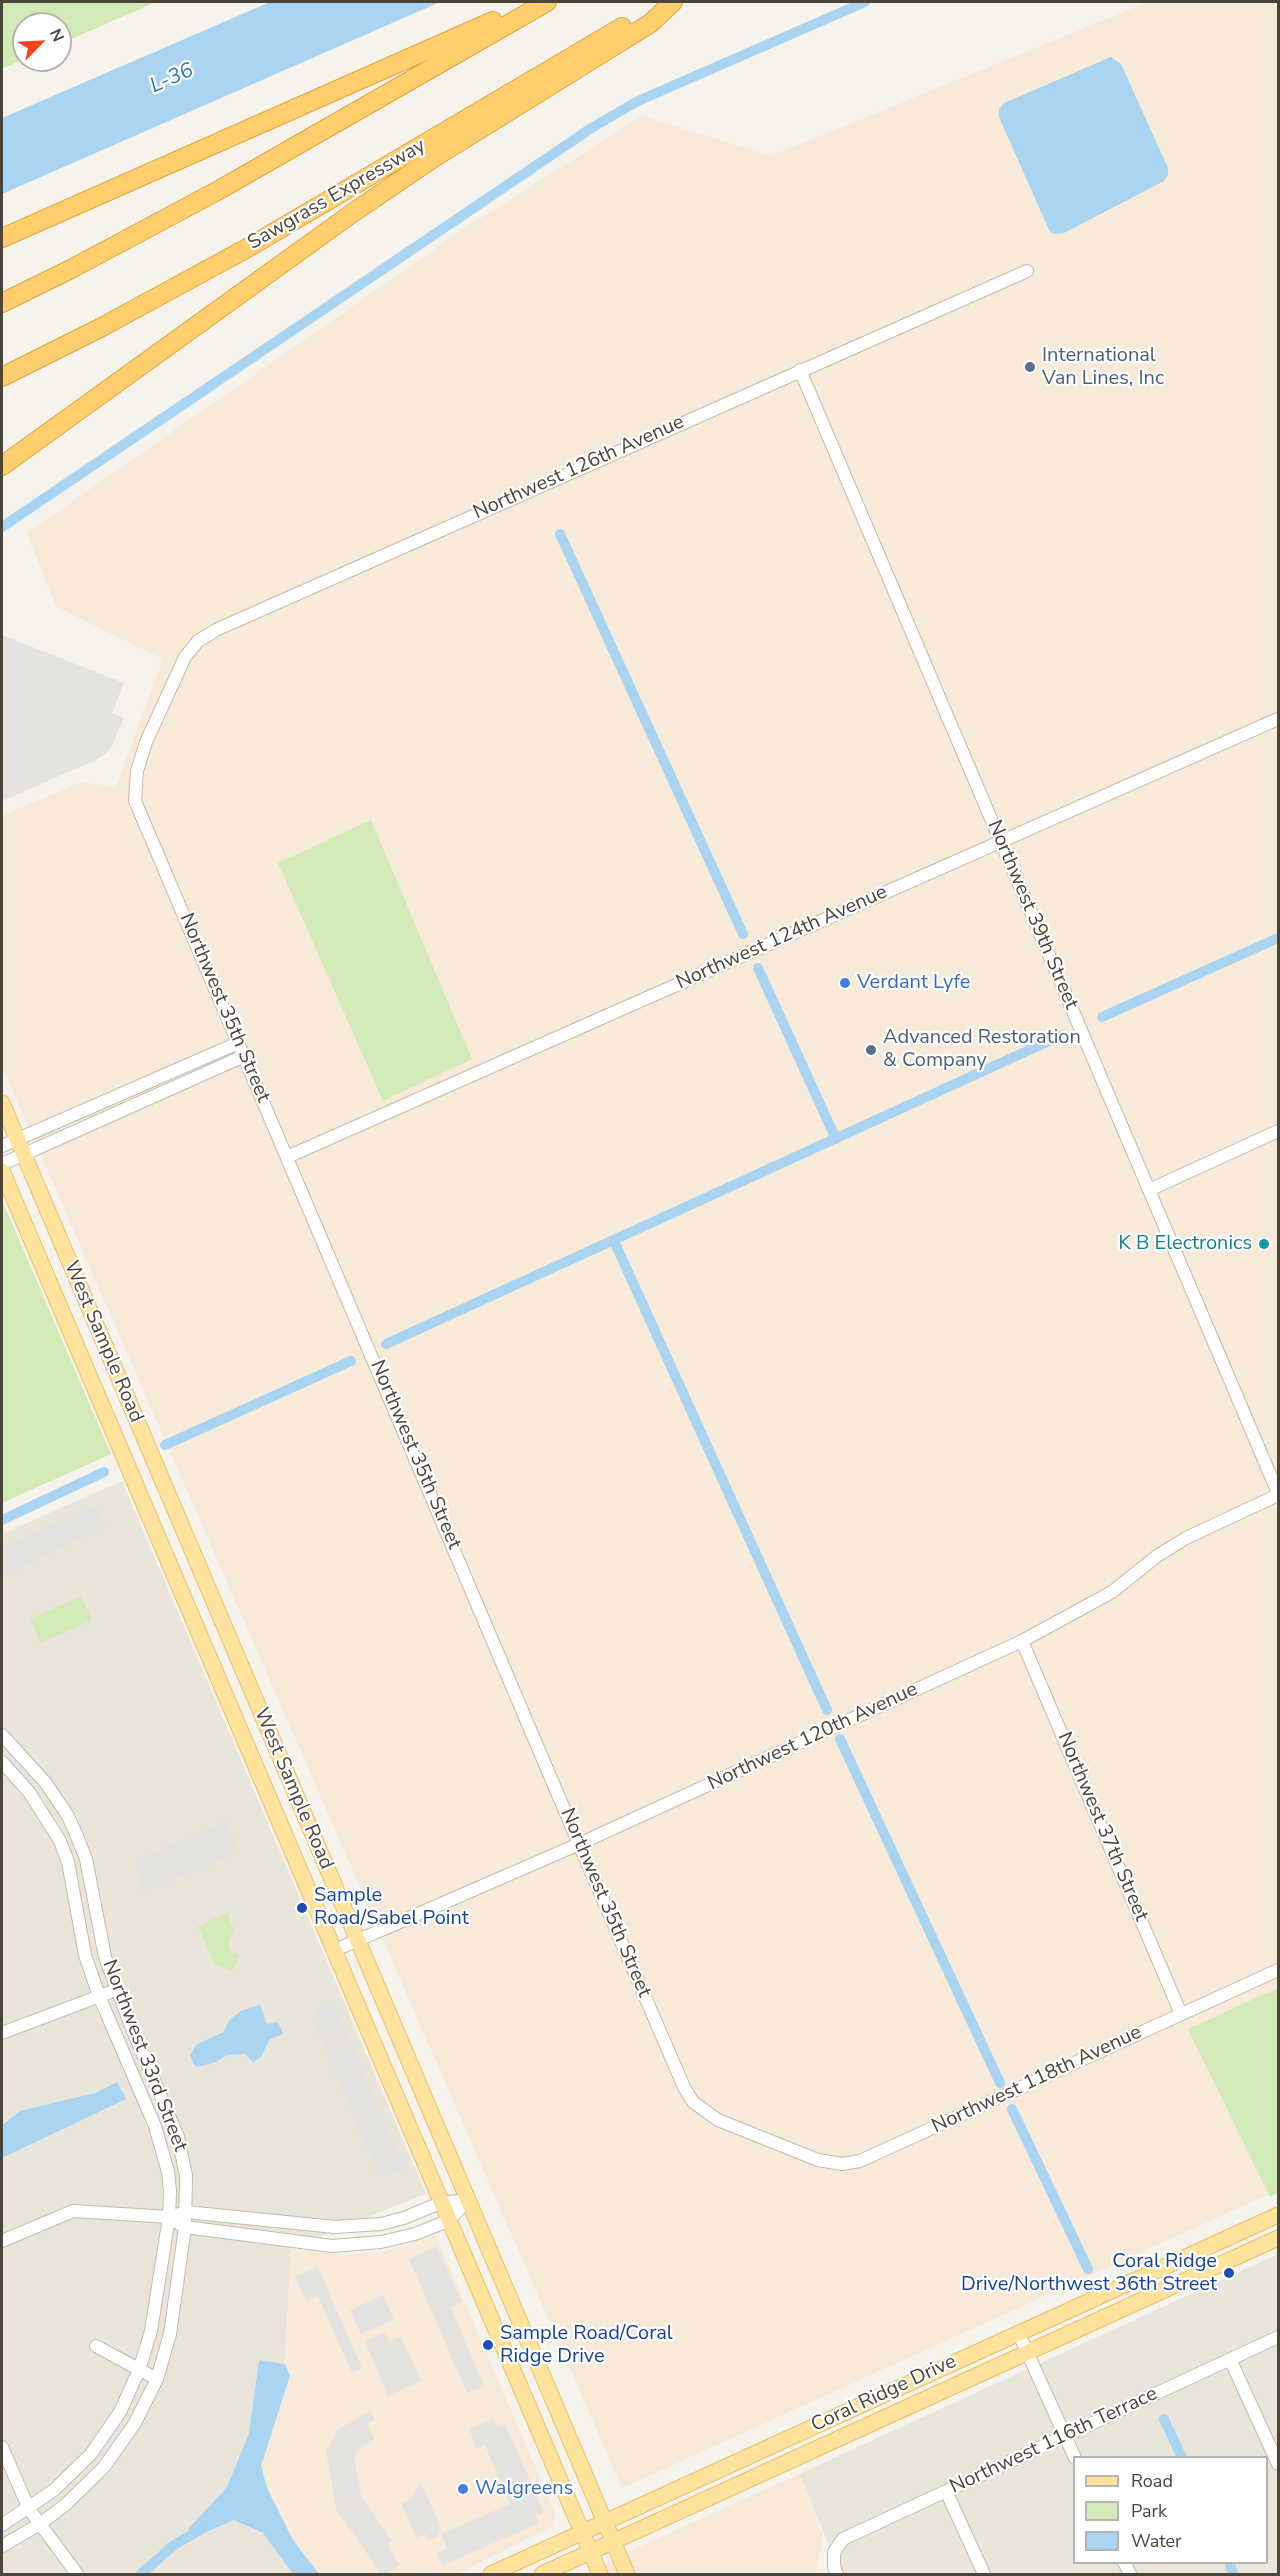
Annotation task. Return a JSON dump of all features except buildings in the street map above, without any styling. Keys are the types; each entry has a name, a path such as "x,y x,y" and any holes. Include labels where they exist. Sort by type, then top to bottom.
{"highway":[{"path":"2,238 382,68 494,20 546,2"},
{"path":"2,303 219,190 546,2"},
{"name":"Sawgrass Expressway","path":"2,377 102,327 251,246 666,2"},
{"path":"2,466 332,227 427,163 651,23 673,2"}],"main road":[{"name":"West Sample Road","path":"2,1103 627,2574"},
{"name":"West Sample Road","path":"2,1171 600,2574"},
{"name":"Coral Ridge Drive","path":"490,2574 1278,2215"},
{"path":"1239,2256 1256,2237 1263,2222"},
{"name":"Coral Ridge Drive","path":"542,2574 1278,2238"}],"street":[{"name":"Northwest 126th Avenue","path":"162,703 185,657 198,641 218,629 1027,271"},
{"name":"Northwest 39th Street","path":"800,370 1278,1494"},
{"name":"Northwest 35th Street","path":"162,703 136,771 135,801 684,2087 693,2102 718,2121 792,2150"},
{"name":"Northwest 124th Avenue","path":"287,1157 1278,719"},
{"path":"2,1164 20,1147 238,1043"},
{"path":"2,1146 20,1147 244,1056"},
{"path":"1149,1190 1278,1131"},
{"name":"Northwest 120th Avenue","path":"333,1951 579,1844 1022,1641 1112,1592 1157,1556 1186,1538 1278,1494"},
{"name":"Northwest 37th Street","path":"1022,1641 1181,2014"},
{"name":"Northwest 33rd Street","path":"2,1735 45,1782 68,1816 76,1834 86,1859 105,1957 116,1990 178,2137 186,2176 186,2227 170,2334 157,2379 135,2423 104,2467 40,2524 2,2546"},
{"name":"Northwest 33rd Street","path":"2,1762 29,1792 60,1841 68,1862 85,1955 99,1996 162,2146 168,2172 169,2217 151,2331 139,2370 120,2412 91,2454 54,2490 29,2509 2,2525"},
{"path":"60,1841 76,1834"},
{"name":"Northwest 118th Avenue","path":"792,2150 818,2160 842,2164 860,2161 1278,1970"},
{"path":"2,2033 116,1990"},
{"path":"2,2241 73,2211 169,2217 186,2212 335,2227 381,2224 404,2218 440,2203 468,2200"},
{"path":"169,2217 186,2227 332,2246 381,2242 414,2234 448,2221 468,2200"},
{"path":"1018,2332 1075,2456"},
{"name":"Northwest 116th Terrace","path":"837,2574 834,2567 834,2552 843,2539 1278,2337"},
{"path":"96,2346 157,2379"},
{"path":"1230,2359 1278,2464"},
{"path":"2,2447 29,2509 77,2574"},
{"path":"946,2491 984,2574"}],"shaded area":[{"path":"1148,2 1278,2 1278,2190 622,2488 2,1066 2,816 81,782 116,787 163,659 56,607 27,533 468,226 642,116 771,156"},
{"path":"2,635 124,683 112,713 124,718 110,750 96,760 2,801"},
{"path":"122,1481 426,2194 291,2248 285,2364 259,2360 249,2433 227,2487 188,2529 193,2538 234,2520 263,2533 293,2574 2,2574 2,1534"},
{"path":"96,1505 105,1527 5,1574 2,1566 2,1547"},
{"path":"227,1821 238,1852 142,1892 136,1861"},
{"path":"333,2001 404,2169 388,2176 378,2173 314,2021 320,2019 315,2011"},
{"path":"436,2235 555,2513 554,2526 457,2574 319,2574 293,2540 267,2488 261,2466 290,2376 285,2364 291,2248 345,2255 382,2252"},
{"path":"437,2246 462,2302 451,2308 484,2386 467,2393 409,2259"},
{"path":"1278,2254 1278,2574 841,2574 799,2474"},
{"path":"318,2267 362,2368 352,2373 318,2296 306,2301 295,2277"},
{"path":"383,2295 394,2320 361,2334 350,2310"},
{"path":"385,2332 389,2342 401,2337 421,2381 388,2396 365,2341"},
{"path":"370,2410 375,2419 367,2423 374,2439 356,2451 355,2461 362,2498 392,2541 387,2546 400,2564 387,2574 381,2574 336,2509 326,2451 338,2430"},
{"path":"494,2418 497,2427 505,2424 544,2512 536,2516 539,2523 442,2566 437,2553 447,2548 441,2534 510,2504 485,2445 477,2448 469,2429"},
{"path":"799,2474 823,2535 816,2574 580,2574"},
{"path":"421,2483 441,2527 438,2537 428,2540 426,2534 416,2538 401,2503 411,2498"}],"green space":[{"path":"2,2 156,2 72,39 72,12 12,12 12,64 2,69"},
{"path":"371,820 472,1059 383,1101 278,863"},
{"path":"2,1200 111,1454 2,1503"},
{"path":"81,1596 92,1620 41,1643 30,1619"},
{"path":"227,1913 234,1930 228,1944 232,1952 240,1954 232,1971 214,1964 198,1926"},
{"path":"1278,1988 1278,2193 1270,2197 1188,2029"}],"water":[{"name":"L-36","path":"270,2 440,2 2,194 2,118"},
{"path":"1111,57 1121,64 1168,168 1168,175 1164,181 1064,233 1056,234 1050,232 999,117 999,109 1004,103"},
{"path":"260,2005 267,2024 278,2022 283,2034 270,2039 261,2057 253,2062 245,2054 227,2055 216,2062 198,2067 194,2065 190,2055 197,2044 224,2032 229,2020 241,2011"},
{"path":"117,2082 126,2099 2,2158 2,2125 20,2111 95,2093"},
{"path":"259,2360 285,2364 290,2376 261,2466 267,2488 293,2540 319,2574 293,2574 263,2533 234,2520 193,2538 188,2529 227,2487 249,2433"}],"waterway":[{"path":"2,527 593,127 638,101 865,2"},
{"path":"560,534 743,934"},
{"path":"1102,1017 1278,938"},
{"path":"758,968 836,1139"},
{"path":"386,1344 1062,1035"},
{"path":"614,1241 827,1710"},
{"path":"165,1445 351,1361"},
{"path":"2,1520 104,1472"},
{"path":"840,1739 1000,2083"},
{"path":"1012,2109 1088,2269"},
{"path":"1164,2419 1181,2456"},
{"path":"141,2574 174,2545 202,2529"},
{"path":"1230,2564 1233,2574"}],"place":[{"name":"International Van Lines, Inc","path":"1030,367"},
{"name":"Verdant Lyfe","path":"845,983"},
{"name":"Advanced Restoration & Company","path":"871,1050"},
{"name":"K B Electronics","path":"1264,1244"},
{"name":"Sample Road/Sabel Point","path":"302,1908"},
{"name":"Coral Ridge Drive/Northwest 36th Street","path":"1229,2273"},
{"name":"Sample Road/Coral Ridge Drive","path":"488,2345"},
{"name":"Walgreens","path":"463,2489"}]}
